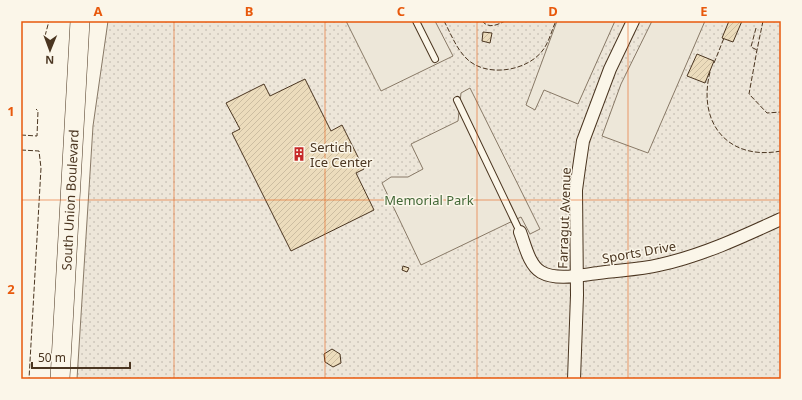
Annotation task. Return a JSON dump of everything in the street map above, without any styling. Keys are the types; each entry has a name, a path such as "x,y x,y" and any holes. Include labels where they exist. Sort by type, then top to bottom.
{"main road":[{"name":"South Union Boulevard","path":"60,379 80,21"}],"street":[{"name":"Farragut Avenue","path":"574,379 577,295 576,190 583,140 610,69 633,21"},
{"name":"Sports Drive","path":"520,232 535,267 550,275 576,276 641,268 678,260 755,231 781,219"}],"lane":[{"path":"416,21 435,59"},
{"path":"457,100 520,232"}],"green space":[{"name":"Memorial Park","path":"108,21 781,21 781,379 77,379 93,126"}],"shaded area":[{"path":"346,21 435,21 453,56 381,91"},
{"path":"557,21 615,21 578,104 544,90 535,110 526,105"},
{"path":"652,21 705,21 648,153 602,136 621,84"},
{"path":"470,88 540,229 530,234 521,217 421,265 382,183 391,177 408,177 423,169 411,144 458,121 461,93"}],"building":[{"path":"729,21 742,21 733,42 722,38"},
{"path":"483,32 492,33 490,43 482,41"},
{"path":"697,54 714,61 705,83 687,76"},
{"name":"Sertich Ice Center","path":"305,79 331,131 342,125 364,169 356,173 374,210 291,251 232,133 240,129 226,103 264,84 270,96"},
{"path":"403,266 409,268 407,272 402,270"},
{"path":"332,349 340,354 341,363 333,367 325,362 324,354"}],"fence":[{"path":"45,36 49,21"},
{"path":"444,21 456,45 466,58 475,65 485,69 496,70 519,67 530,62 547,44 556,21"},
{"path":"482,21 490,26 505,21"},
{"path":"763,21 749,94 767,113 781,112"},
{"path":"756,28 751,47 757,50 756,52"},
{"path":"714,63 724,38"},
{"path":"710,72 707,90 708,107 713,122 721,134 732,144 746,150 762,153 781,151"},
{"path":"21,135 37,136 38,111 36,109"},
{"path":"21,150 39,151 41,168 29,379"}],"place":[{"name":"Sertich Ice Center","path":"299,154"}]}
